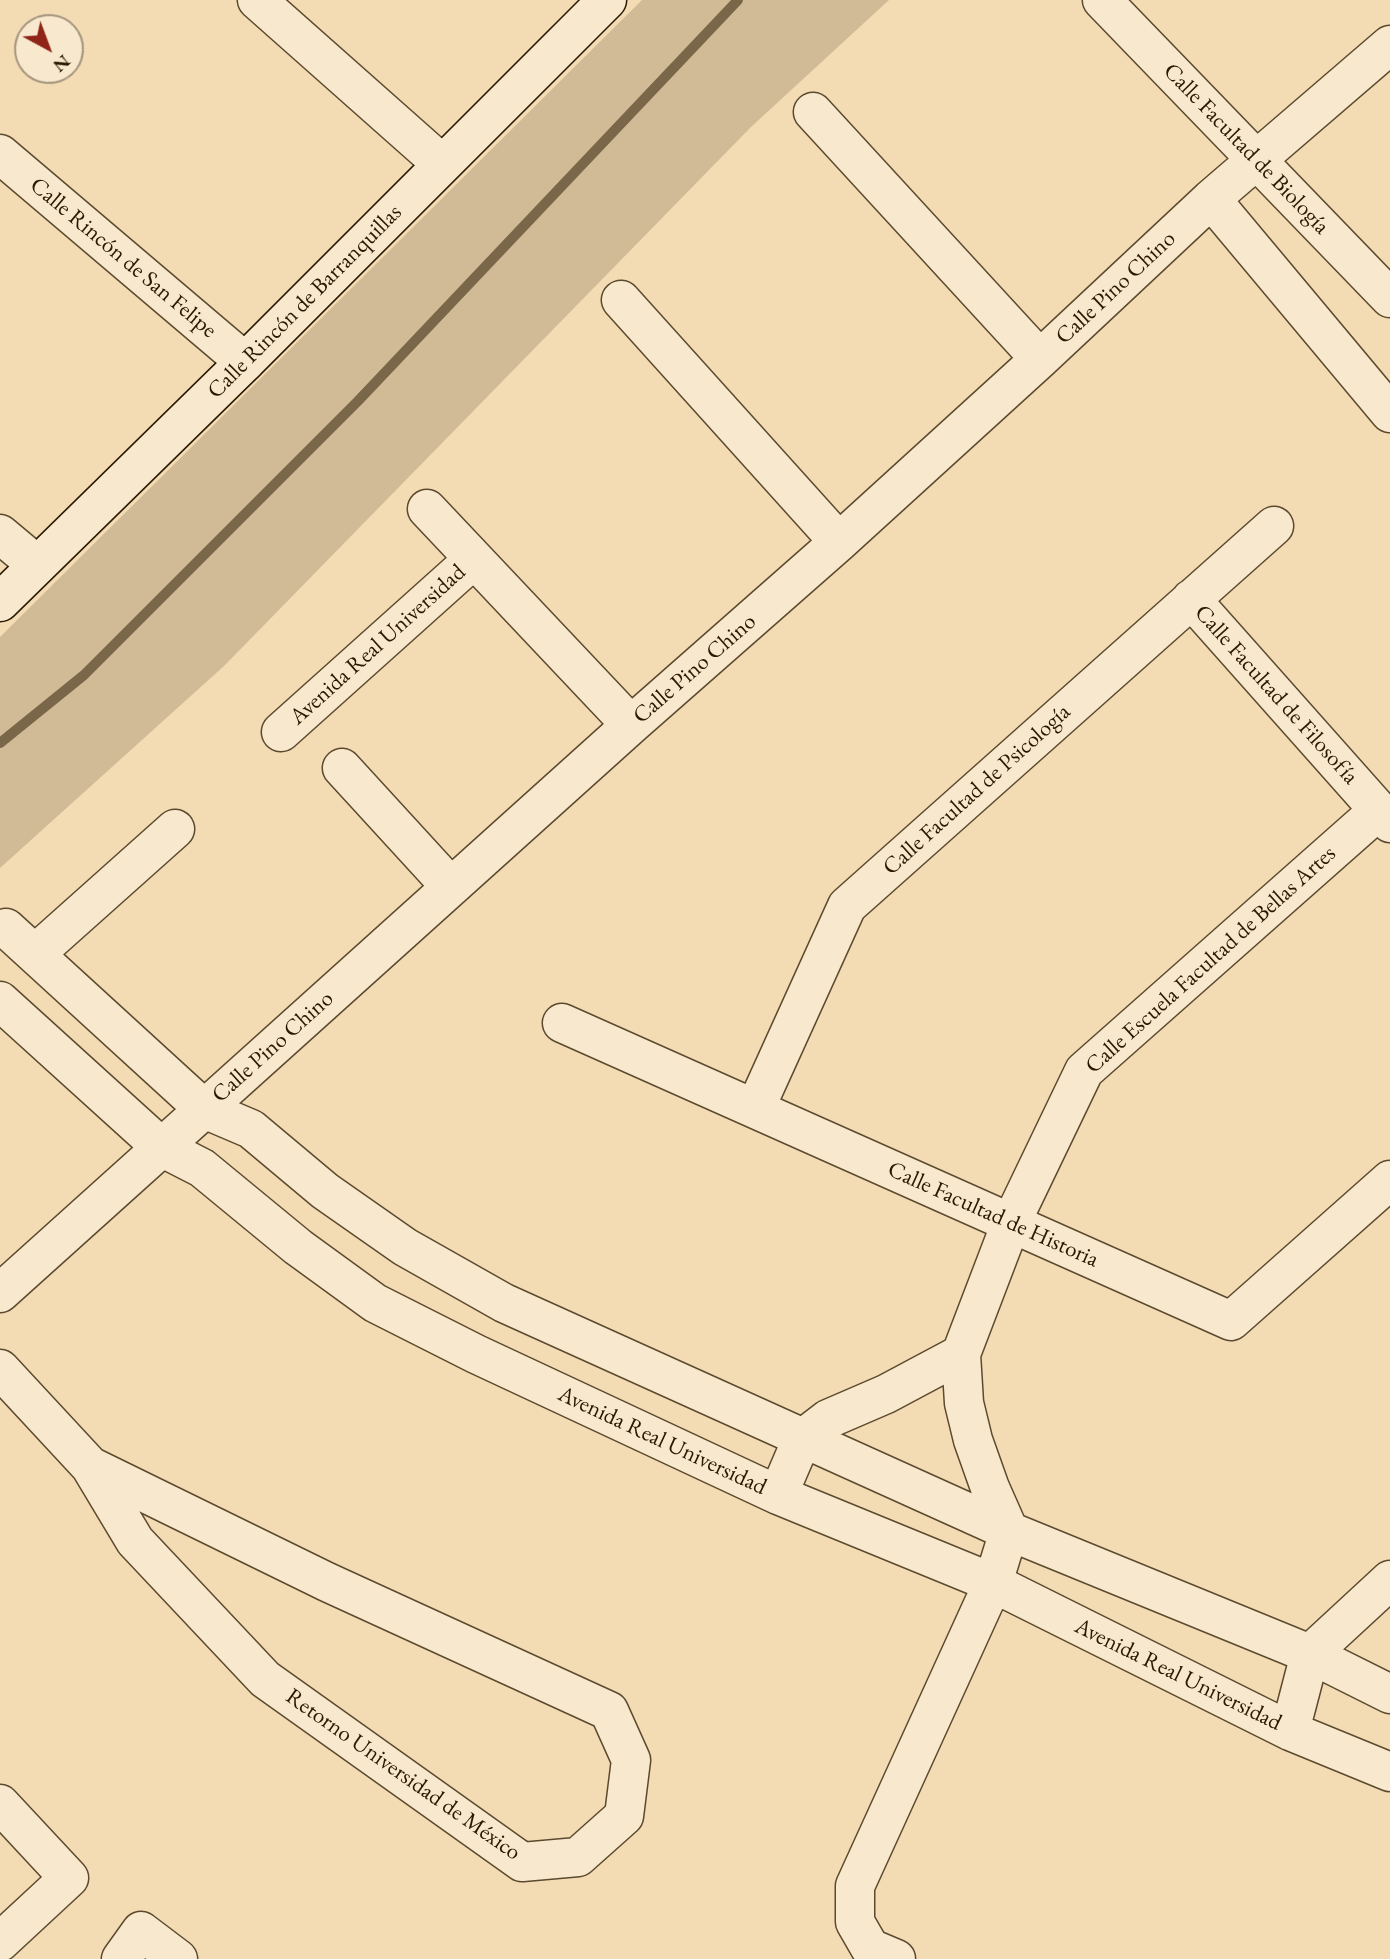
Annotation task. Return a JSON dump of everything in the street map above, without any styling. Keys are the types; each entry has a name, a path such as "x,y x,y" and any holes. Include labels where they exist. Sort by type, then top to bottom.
{"street":[{"path":"257,0 442,164"},
{"name":"Calle Rincón de Barranquillas","path":"0,602 245,362 607,0"},
{"name":"Calle Facultad de Biología","path":"1102,0 1390,298"},
{"name":"Calle Pino Chino","path":"0,1293 631,725 839,542 1211,200 1390,45"},
{"path":"813,112 1040,359"},
{"name":"Calle Rincón de San Felipe","path":"0,154 245,362"},
{"path":"1211,200 1390,413"},
{"path":"621,300 839,542"},
{"path":"427,509 631,725"},
{"name":"Calle Facultad de Psicología","path":"755,1109 848,906 1274,526"},
{"path":"0,534 37,565"},
{"name":"Avenida Real Universidad","path":"281,732 474,559"},
{"name":"Calle Facultad de Filosofía","path":"1191,599 1384,816"},
{"path":"342,768 451,887"},
{"name":"Calle Escuela Facultad de Bellas Artes","path":"961,1354 1011,1223 1084,1070 1384,816"},
{"path":"34,954 175,829"},
{"path":"6,928 204,1109 251,1129 325,1191 405,1247 504,1303 1009,1531 1310,1654 1390,1694"},
{"name":"Avenida Real Universidad","path":"0,1001 161,1147 202,1168 298,1247 375,1303 778,1495 993,1583 1290,1731 1390,1772"},
{"name":"Calle Facultad de Historia","path":"562,1023 1231,1321 1390,1180"},
{"path":"778,1495 802,1439 828,1419 886,1394 961,1354 964,1403 973,1440 1009,1531 993,1583 855,1886 855,1922 870,1948 896,1959"},
{"name":"Retorno Universidad de México","path":"0,1369 90,1466 135,1541 265,1679 522,1863 578,1857 624,1816 631,1760 610,1711 327,1582 90,1466"},
{"path":"1290,1731 1310,1654 1390,1580"},
{"path":"0,1804 69,1878 0,1942"},
{"path":"131,1945 178,1959"}],"shaded area":[{"path":"642,0 889,0 751,127 224,666 0,868 0,637"}],"waterway":[{"path":"0,743 84,675 358,401 738,0"}]}
